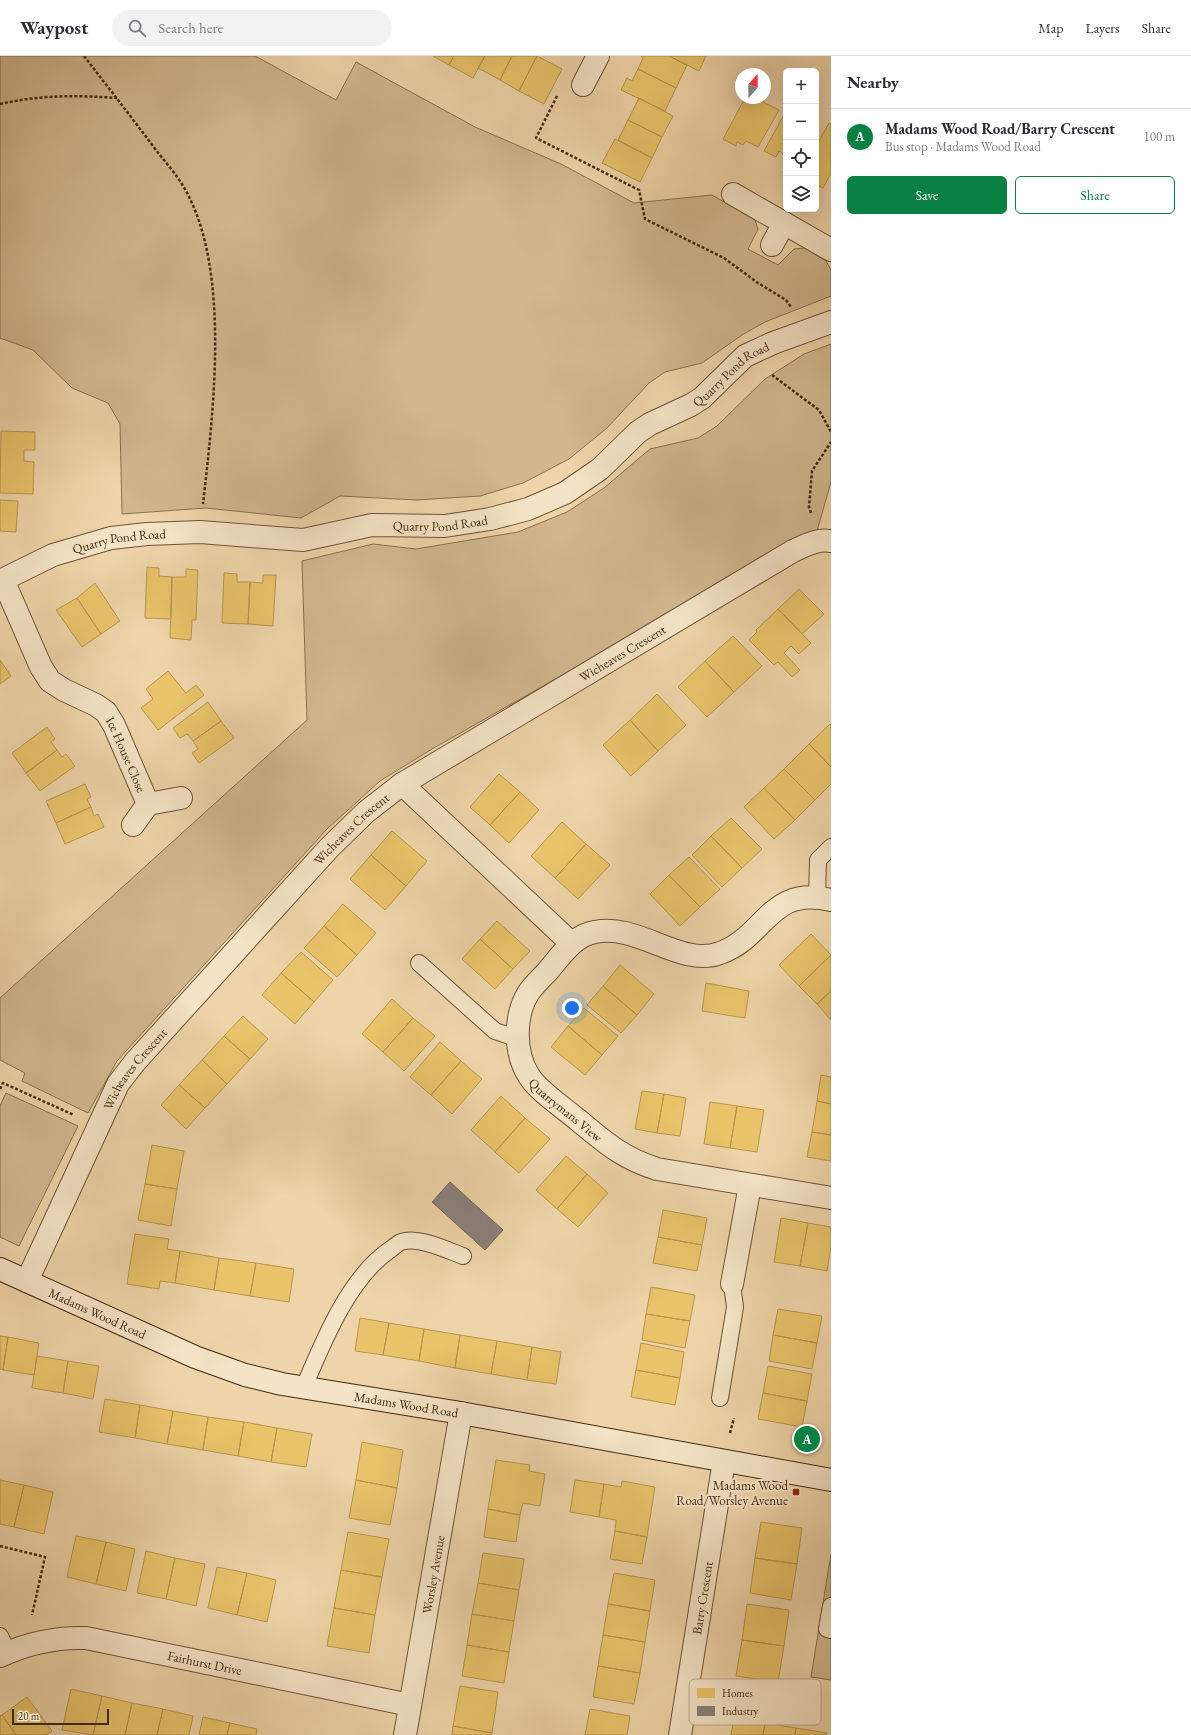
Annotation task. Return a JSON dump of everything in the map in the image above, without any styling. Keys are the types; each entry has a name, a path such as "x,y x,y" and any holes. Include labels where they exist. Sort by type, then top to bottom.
{"street":[{"path":"583,85 598,56"},
{"path":"733,194 831,250"},
{"path":"772,245 784,223"},
{"name":"Quarry Pond Road","path":"2,580 53,555 85,544 111,538 147,534 200,532 304,540 381,524 445,526 528,510 564,493 600,469 638,432 650,424 691,405 702,398 746,356 805,330 831,322"},
{"name":"Wicheaves Crescent","path":"27,1281 118,1084 135,1062 329,848 366,812 402,784 794,551 808,544 826,540"},
{"name":"Ice House Close","path":"2,580 41,667 50,681 96,705 106,712 114,725 148,804"},
{"path":"402,784 572,943"},
{"name":"Ice House Close","path":"133,825 148,804 181,798"},
{"name":"Quarrymans View","path":"824,898 803,897 786,902 770,914 737,944 720,954 700,957 680,953 643,937 619,932 594,932 572,943 529,992 521,1013 518,1026 518,1039 522,1059 529,1077 543,1091 618,1153 637,1163 657,1170 831,1198"},
{"path":"732,1284 750,1185"},
{"name":"Madams Wood Road","path":"0,1269 195,1357 245,1375 304,1387 461,1413 831,1480"},
{"name":"Worsley Avenue","path":"405,1735 461,1413"},
{"name":"Barry Crescent","path":"680,1735 724,1461"},
{"name":"Fairhurst Drive","path":"8,1648 45,1640 86,1638 410,1705"}],"lane":[{"path":"824,898 818,860 831,847"},
{"path":"419,964 495,1031 518,1039"},
{"path":"304,1387 324,1341 348,1296 379,1256 401,1242 428,1242 463,1256"},
{"path":"720,1398 735,1307 732,1284"},
{"path":"831,1606 827,1629 831,1630"}],"path":[{"path":"84,56 186,190 203,230 211,279 215,345 212,421 200,532"},
{"path":"583,85 560,90 536,138 639,190 645,219 724,258 758,283 786,300 805,330"},
{"path":"0,104 26,98 78,95 117,98"},
{"path":"746,356 819,410 831,432"},
{"path":"826,540 809,507 812,471 831,442"},
{"path":"0,1089 2,1083 98,1125"},
{"path":"0,1546 45,1557 8,1648"}],"shaded area":[{"path":"0,56 255,56 336,100 356,62 475,127 561,164 634,203 712,195 755,220 758,229 748,249 778,265 794,249 805,248 826,261 831,270 831,296 765,322 742,335 702,363 665,372 649,383 607,428 569,459 523,483 480,496 417,500 340,496 301,518 206,508 122,514 120,424 108,403 72,388 33,350 0,338"},
{"path":"831,344 831,482 817,531 432,749 380,781 327,829 117,1061 88,1113 22,1081 25,1073 0,1060 0,998 307,720 302,561 373,544 416,549 518,532 567,512 604,488 650,449 698,438 717,426 765,379 804,354"},
{"path":"6,1093 78,1126 19,1246 0,1237 0,1106"},
{"path":"831,1554 831,1680 811,1677"}],"building: Homes":[{"path":"433,56 454,56 449,65"},
{"path":"454,56 485,56 473,78 449,65"},
{"path":"485,56 512,56 500,80 478,68"},
{"path":"512,56 537,56 519,91 500,80"},
{"path":"537,56 562,69 544,104 519,91"},
{"path":"641,56 669,56 687,65 676,88 638,69 643,58"},
{"path":"669,56 706,56 699,71"},
{"path":"638,69 676,88 665,111 621,90 627,78 632,81"},
{"path":"639,98 673,116 662,137 628,120"},
{"path":"742,104 767,104 779,110 758,147 746,141 743,145 737,142 736,146 723,139"},
{"path":"783,116 783,154 779,151 776,157 764,151"},
{"path":"628,120 662,137 652,158 618,140"},
{"path":"829,123 831,124 831,173 823,188 819,186 819,141"},
{"path":"615,139 652,158 640,182 602,163"},
{"path":"1,431 35,432 35,450 24,450 24,461 34,462 33,494 0,493"},
{"path":"0,500 18,501 16,532 0,531"},
{"path":"147,567 159,568 159,576 172,577 171,619 145,618"},
{"path":"186,569 198,570 196,620 192,620 191,640 170,638 172,577 186,577"},
{"path":"224,573 237,574 237,582 250,582 248,624 222,623"},
{"path":"263,575 276,575 273,626 248,624 250,582 263,583"},
{"path":"95,583 120,621 101,634 77,598"},
{"path":"799,589 824,614 802,634 778,609"},
{"path":"77,598 101,634 82,647 56,610"},
{"path":"778,609 811,643 799,654 791,646 784,653 800,670 792,677 778,662 774,665 749,640 757,632 756,630"},
{"path":"733,636 762,666 734,692 705,661"},
{"path":"0,660 11,676 0,684"},
{"path":"705,661 734,692 707,717 678,687"},
{"path":"168,671 186,693 196,685 204,695 158,730 141,708 153,699 146,689"},
{"path":"657,694 686,725 658,751 630,720"},
{"path":"208,702 221,721 193,741 187,734 180,738 173,728"},
{"path":"630,720 658,751 631,776 603,745"},
{"path":"221,721 234,738 199,763 192,753 198,749 193,741"},
{"path":"830,724 831,725 831,767 809,744"},
{"path":"47,727 55,739 51,742 57,750 26,773 12,753"},
{"path":"809,744 831,767 831,784 815,800 784,769"},
{"path":"57,750 62,757 66,754 75,766 40,791 26,773"},
{"path":"784,769 815,800 795,820 764,788"},
{"path":"499,774 520,792 490,825 470,807"},
{"path":"85,784 91,797 87,799 91,807 56,823 46,801"},
{"path":"764,788 795,820 774,839 744,807"},
{"path":"520,792 539,810 509,843 490,825"},
{"path":"91,807 94,816 98,814 104,827 65,844 56,823"},
{"path":"731,818 762,849 742,868 711,836"},
{"path":"562,822 586,844 555,878 531,856"},
{"path":"392,831 427,861 406,886 371,855"},
{"path":"711,836 742,868 722,887 692,855"},
{"path":"586,844 610,865 578,899 555,878"},
{"path":"371,855 406,886 385,910 350,879"},
{"path":"689,857 720,889 700,907 669,875"},
{"path":"669,875 700,907 680,926 650,894"},
{"path":"343,904 376,933 357,955 324,926"},
{"path":"497,921 530,951 513,969 480,939"},
{"path":"324,926 357,955 337,977 304,948"},
{"path":"811,934 831,955 799,986 779,965"},
{"path":"480,939 513,969 495,989 462,959"},
{"path":"301,952 333,980 314,1002 281,973"},
{"path":"831,955 831,991 817,1004 799,986"},
{"path":"620,965 654,994 637,1015 603,986"},
{"path":"281,973 314,1002 295,1024 262,995"},
{"path":"706,983 749,991 745,1018 702,1011"},
{"path":"603,986 637,1015 621,1033 587,1005"},
{"path":"831,991 831,1020 817,1004"},
{"path":"392,999 413,1018 383,1052 362,1034"},
{"path":"584,1008 618,1036 602,1055 568,1026"},
{"path":"243,1016 268,1039 250,1059 224,1036"},
{"path":"413,1018 435,1036 404,1071 383,1052"},
{"path":"568,1026 602,1055 585,1075 551,1047"},
{"path":"224,1036 250,1059 227,1084 202,1060"},
{"path":"440,1042 461,1061 431,1095 410,1077"},
{"path":"202,1060 227,1084 205,1108 179,1085"},
{"path":"461,1061 482,1079 452,1114 431,1095"},
{"path":"821,1075 831,1077 831,1104 817,1101"},
{"path":"179,1085 205,1108 186,1129 161,1105"},
{"path":"642,1091 664,1094 657,1133 635,1129"},
{"path":"664,1094 686,1098 680,1136 657,1133"},
{"path":"501,1096 525,1118 495,1152 471,1130"},
{"path":"817,1101 831,1104 831,1135 812,1132"},
{"path":"710,1102 737,1106 730,1148 704,1144"},
{"path":"737,1106 764,1110 757,1152 730,1148"},
{"path":"525,1118 550,1139 519,1173 495,1152"},
{"path":"812,1132 831,1135 831,1161 807,1157"},
{"path":"152,1145 184,1151 177,1189 145,1184"},
{"path":"566,1156 587,1174 557,1209 536,1190"},
{"path":"587,1174 608,1193 578,1227 557,1209"},
{"path":"145,1184 177,1189 171,1226 138,1220"},
{"path":"663,1210 707,1218 702,1245 658,1237"},
{"path":"781,1218 808,1223 800,1266 774,1262"},
{"path":"808,1223 831,1227 831,1246 827,1271 800,1266"},
{"path":"135,1234 169,1239 167,1249 180,1251 175,1283 160,1281 159,1289 127,1284"},
{"path":"658,1237 702,1245 697,1271 653,1263"},
{"path":"180,1251 219,1258 214,1290 175,1283"},
{"path":"219,1258 256,1263 250,1296 214,1290"},
{"path":"256,1263 294,1269 289,1302 250,1296"},
{"path":"651,1287 695,1295 690,1321 646,1314"},
{"path":"778,1309 822,1316 817,1343 773,1335"},
{"path":"646,1314 690,1321 685,1348 642,1340"},
{"path":"360,1318 389,1323 383,1355 355,1351"},
{"path":"389,1323 424,1329 419,1361 383,1355"},
{"path":"424,1329 460,1335 455,1368 419,1361"},
{"path":"460,1335 497,1341 491,1374 455,1368"},
{"path":"773,1335 817,1343 812,1369 769,1361"},
{"path":"0,1336 8,1337 3,1370 0,1369"},
{"path":"8,1337 39,1343 34,1375 3,1370"},
{"path":"497,1341 532,1347 527,1380 491,1374"},
{"path":"641,1343 684,1352 680,1378 636,1370"},
{"path":"532,1347 561,1352 556,1384 527,1380"},
{"path":"37,1356 68,1361 63,1393 32,1388"},
{"path":"68,1361 99,1366 93,1399 63,1393"},
{"path":"768,1366 812,1374 807,1401 763,1393"},
{"path":"636,1370 680,1378 675,1405 631,1397"},
{"path":"763,1393 807,1401 802,1427 758,1419"},
{"path":"105,1399 140,1405 135,1438 99,1432"},
{"path":"140,1405 173,1411 167,1444 135,1438"},
{"path":"173,1411 208,1417 203,1450 167,1444"},
{"path":"208,1417 244,1422 238,1456 203,1450"},
{"path":"244,1422 277,1428 271,1462 238,1456"},
{"path":"277,1428 312,1434 306,1467 271,1462"},
{"path":"362,1442 403,1450 397,1488 356,1480"},
{"path":"496,1460 530,1465 529,1471 545,1474 540,1506 523,1503 520,1515 488,1509"},
{"path":"0,1480 24,1485 14,1527 0,1524"},
{"path":"356,1480 397,1488 390,1525 349,1518"},
{"path":"575,1480 604,1484 599,1517 570,1512"},
{"path":"622,1481 655,1487 647,1537 615,1531 616,1520 599,1517 604,1484 621,1487"},
{"path":"24,1485 53,1492 44,1534 14,1527"},
{"path":"488,1509 520,1515 516,1542 484,1537"},
{"path":"761,1522 802,1528 797,1564 755,1558"},
{"path":"615,1531 647,1537 642,1564 610,1559"},
{"path":"348,1532 389,1539 382,1577 341,1570"},
{"path":"76,1536 106,1542 96,1584 67,1577"},
{"path":"106,1542 135,1549 126,1591 96,1584"},
{"path":"146,1551 175,1558 166,1599 137,1593"},
{"path":"483,1553 524,1559 519,1590 478,1583"},
{"path":"175,1558 205,1564 196,1606 166,1599"},
{"path":"755,1558 797,1564 791,1600 750,1593"},
{"path":"217,1567 247,1573 237,1615 208,1608"},
{"path":"341,1570 382,1577 375,1615 334,1608"},
{"path":"247,1573 276,1580 267,1622 237,1615"},
{"path":"614,1573 655,1580 650,1611 608,1604"},
{"path":"478,1583 519,1590 514,1621 472,1614"},
{"path":"608,1604 650,1611 645,1642 603,1635"},
{"path":"747,1604 789,1610 784,1646 742,1640"},
{"path":"334,1608 375,1615 369,1653 327,1646"},
{"path":"472,1614 514,1621 509,1652 467,1645"},
{"path":"603,1635 645,1642 640,1673 598,1666"},
{"path":"742,1640 784,1646 778,1679 757,1679 736,1676"},
{"path":"467,1645 509,1652 504,1683 462,1676"},
{"path":"598,1666 640,1673 634,1704 593,1697"},
{"path":"460,1686 498,1692 492,1733 453,1726"},
{"path":"71,1689 102,1696 93,1735 62,1730"},
{"path":"102,1696 132,1703 125,1735 93,1735"},
{"path":"27,1697 52,1731 46,1735 16,1735 2,1715"},
{"path":"132,1703 163,1709 157,1735 125,1735"},
{"path":"163,1709 193,1716 189,1735 157,1735"},
{"path":"590,1709 630,1716 627,1735 585,1735"},
{"path":"2,1715 16,1735 0,1735 0,1716"},
{"path":"203,1717 230,1723 227,1735 199,1735"},
{"path":"230,1723 257,1729 256,1735 227,1735"},
{"path":"733,1725 765,1725 763,1735 731,1735"},
{"path":"765,1725 777,1725 796,1728 795,1735 763,1735"},
{"path":"453,1726 492,1733 491,1735 452,1735"},
{"path":"796,1728 827,1733 826,1735 795,1735"}],"building: Industry":[{"path":"450,1182 503,1230 485,1250 432,1202"}],"place":[{"name":"Madams Wood Road/Barry Crescent","path":"807,1439"},
{"name":"Madams Wood Road/Worsley Avenue","path":"796,1492"}]}
